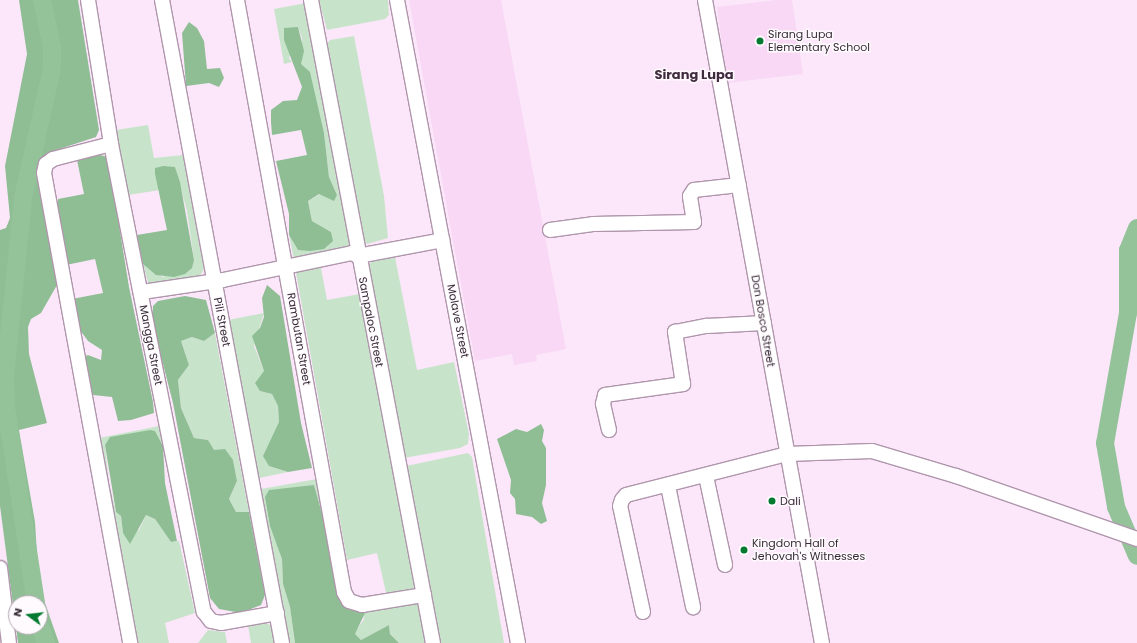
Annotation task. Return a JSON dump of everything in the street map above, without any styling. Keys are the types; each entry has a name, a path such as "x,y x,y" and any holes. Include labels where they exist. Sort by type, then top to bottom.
{"street":[{"name":"Mangga Street","path":"88,0 112,144 204,612 211,621 222,623 277,613"},
{"name":"Pili Street","path":"162,0 282,643"},
{"name":"Rambutan Street","path":"237,0 346,598 352,604 362,606 424,595"},
{"name":"Sampaloc Street","path":"311,0 358,256 433,643"},
{"name":"Molave Street","path":"398,0 518,643"},
{"name":"Don Bosco Street","path":"705,0 822,643"},
{"path":"112,144 53,159 46,164 44,173 130,643"},
{"path":"550,230 593,224 694,222 690,196 694,190 739,185"},
{"path":"142,292 286,267 352,253 358,256 443,240"},
{"path":"610,430 603,404 604,395 683,384 675,332 707,326 764,323"},
{"path":"643,612 620,506 626,495 668,486 788,454 872,451 956,476 1137,539"},
{"path":"706,476 725,565"},
{"path":"668,486 693,607"},
{"path":"0,568 10,643"}],"shaded area":[{"path":"409,0 501,0 566,349 536,355 537,361 514,365 512,354 475,361"},
{"name":"Sirang Lupa Elementary School","path":"776,0 792,0 803,74 727,83 717,7"}],"green space":[{"path":"19,0 78,0 99,130 96,137 47,153 41,160 38,172 57,285 41,313 31,319 28,327 29,354 47,423 19,430 35,522 39,586 42,595 12,595 0,506 0,230 6,228 10,218 5,166 27,54"},
{"path":"319,0 388,0 389,15 385,19 327,30"},
{"path":"306,3 350,246 294,260 289,235 298,250 331,232 312,221 308,201 320,194 334,200 337,195 329,177 324,133 316,103 301,64 302,38 298,27 289,58 292,62 284,64 274,9"},
{"path":"189,22 197,28 204,41 207,69 220,68 224,78 219,87 209,83 186,86 182,33"},
{"path":"298,27 304,51 301,64 310,72 324,133 329,177 337,195 334,201 319,194 308,201 312,221 331,232 333,241 324,249 310,251 298,250 289,235 289,214 276,161 307,155 301,130 272,135 271,122 271,110 283,101 297,100 302,87 284,40 284,28"},
{"path":"354,36 384,196 388,238 367,244 361,239 327,44 330,40"},
{"path":"148,125 154,158 183,155 204,269 200,276 149,286 143,264 163,277 194,260 187,211 175,167 155,174 160,190 128,195 116,130"},
{"path":"100,155 108,157 129,287 153,402 154,413 131,420 118,421 112,397 93,395 83,357 88,355 101,360 102,350 88,341 77,326 72,299 103,293 95,259 66,265 58,218 58,199 84,194 77,160"},
{"path":"163,166 175,167 180,182 194,260 192,268 185,274 174,277 156,275 143,264 137,235 167,230 155,174 155,168"},
{"path":"395,257 417,370 454,362 469,434 468,444 460,448 404,458 367,266 372,261"},
{"path":"320,263 327,300 360,294 416,582 412,591 387,597 377,553 347,560 295,267"},
{"path":"267,285 280,296 301,423 312,468 288,472 269,466 263,456 279,422 278,406 272,394 260,391 255,383 264,371 252,336 260,328 264,317 262,298"},
{"path":"185,296 206,300 215,333 204,341 192,337 181,341 189,365 178,380 181,408 194,438 208,440 214,450 225,449 233,460 237,481 229,499 236,512 249,512 265,595 261,605 241,613 219,609 210,598 173,403 152,321 153,306 158,301"},
{"path":"264,313 254,346 264,371 260,391 272,394 278,406 279,422 269,466 288,472 259,478 228,320"},
{"path":"215,333 249,512 236,512 229,499 237,481 233,460 213,450 208,440 194,438 181,408 178,380 189,365 181,341 192,337 204,341"},
{"path":"541,424 544,430 542,441 546,448 546,485 542,503 547,521 541,524 532,517 516,514 515,499 510,493 511,480 497,439 516,429 527,432"},
{"path":"159,426 163,446 155,431 105,445 109,483 116,512 121,516 123,533 139,530 146,515 155,519 171,542 179,541 195,613 165,623 169,643 137,643 99,438"},
{"path":"150,430 155,431 163,446 165,483 177,541 171,542 155,519 146,515 130,544 123,533 121,516 116,512 105,445 110,437"},
{"path":"468,453 472,457 504,643 440,643 406,466"},
{"path":"317,479 326,516 321,510 314,485 265,497 282,559 283,584 290,607 295,643 289,643 261,489"},
{"path":"314,485 321,510 326,516 349,608 365,613 355,634 361,640 389,625 390,634 399,643 295,643 290,607 283,584 282,559 270,526 265,497 269,490"},
{"path":"415,603 419,607 426,643 399,643 390,634 389,625 361,640 354,634 364,619 363,611"},
{"path":"48,612 59,643 18,643 17,635 48,635"},
{"path":"265,622 271,626 275,643 251,643 248,625"},
{"path":"208,630 225,632 227,643 198,643"}],"waterway":[{"path":"35,595 6,407 5,376 23,198 52,68 52,47 42,0"},
{"path":"1137,228 1128,250 1128,313 1105,443 1116,507 1137,556"},
{"path":"43,635 46,643"}],"place":[{"name":"Sirang Lupa Elementary School","path":"760,41"},
{"name":"Dali","path":"772,501"},
{"name":"Kingdom Hall of Jehovah's Witnesses","path":"744,550"}],"district":[{"name":"Sirang Lupa","path":"694,75"}]}
